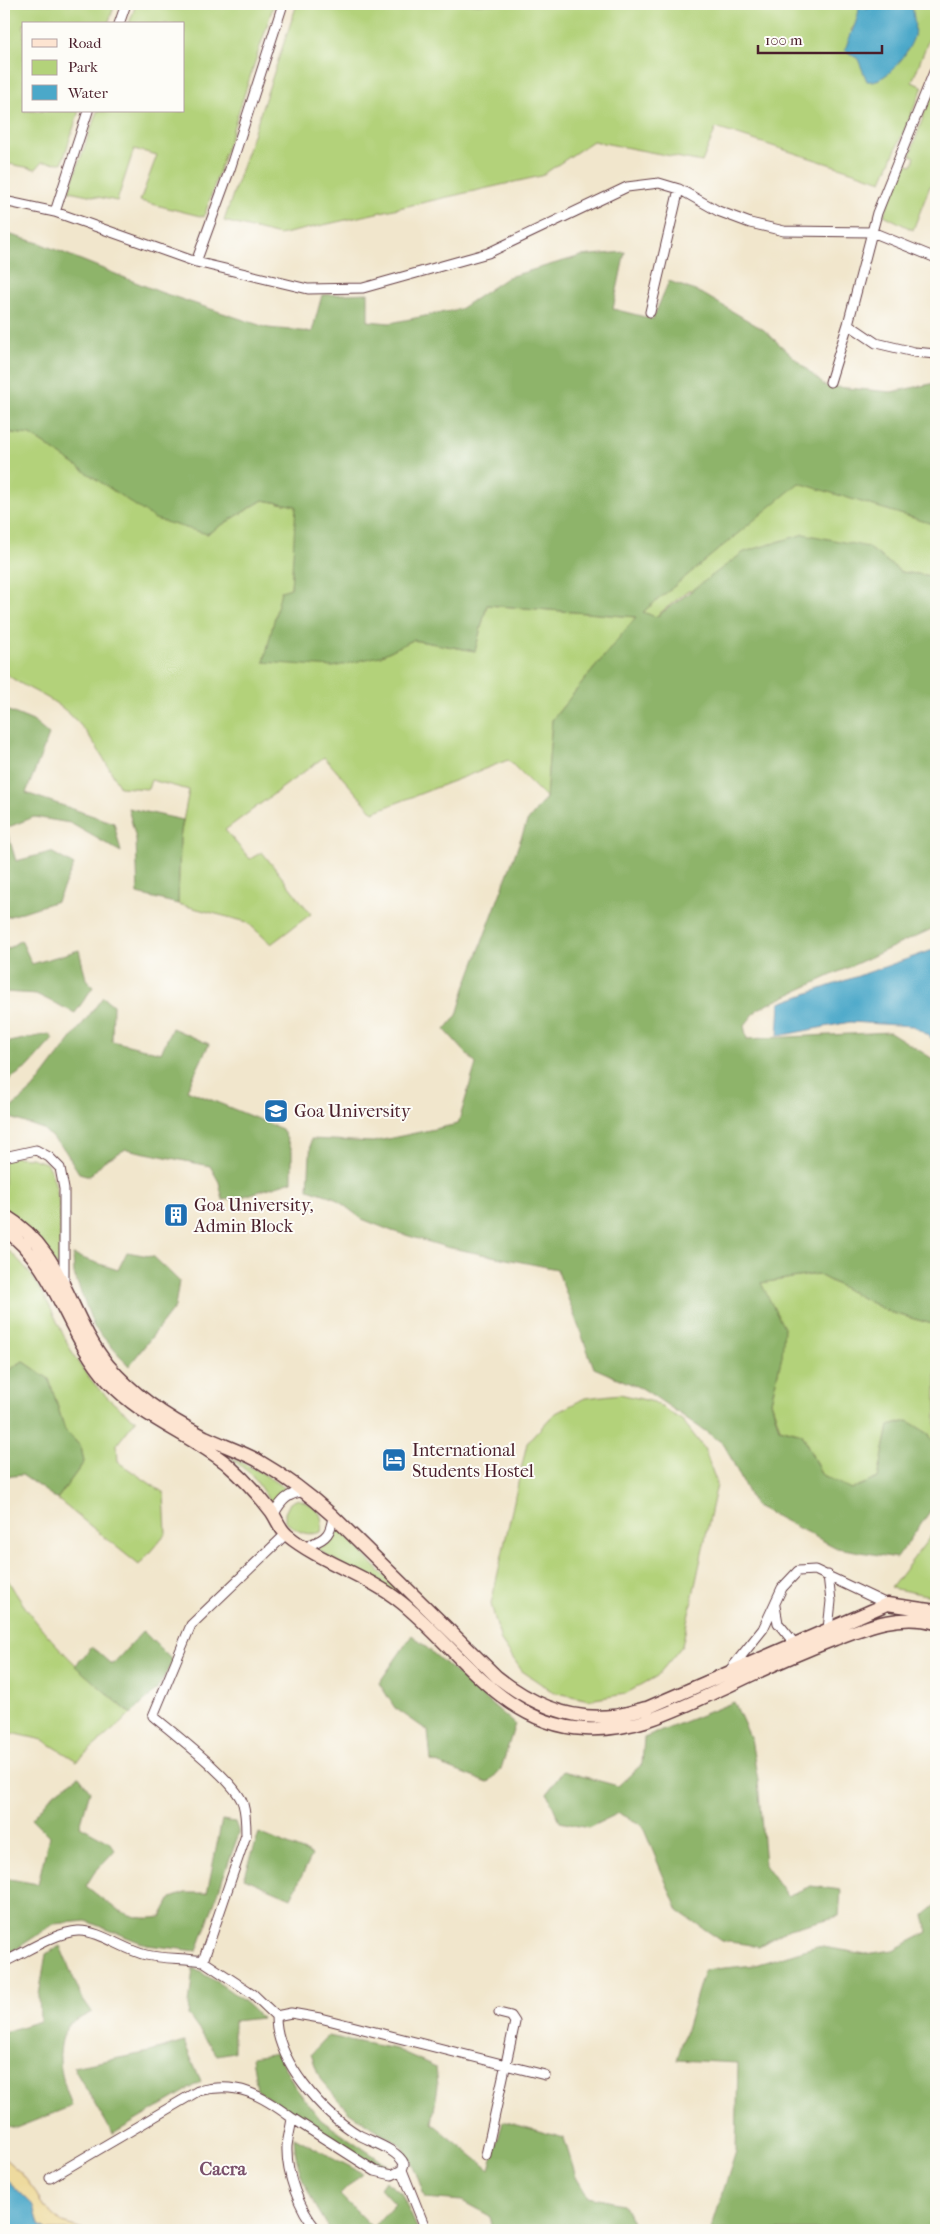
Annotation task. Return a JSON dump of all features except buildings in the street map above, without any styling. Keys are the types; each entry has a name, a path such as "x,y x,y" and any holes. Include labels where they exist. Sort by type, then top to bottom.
{"main road":[{"path":"4,1215 38,1242 54,1266 97,1349 118,1376 134,1392 166,1415 204,1437 256,1460 303,1492 333,1516 497,1677 520,1695 552,1710 583,1716 613,1716 647,1708 865,1628 892,1620 916,1618 936,1622"},
{"path":"4,1229 31,1252 47,1274 60,1304 80,1341 110,1383 160,1424 226,1464 274,1514 286,1534 379,1587 402,1603 489,1687 514,1706 548,1722 582,1729 615,1729 651,1720 795,1644 888,1604 936,1611"},
{"path":"297,1541 311,1544"}],"street":[{"path":"120,22 126,4"},
{"path":"196,262 230,169 283,4"},
{"path":"830,382 848,324 877,213 936,67"},
{"path":"55,212 88,112"},
{"path":"4,201 55,212 196,262 308,289 363,288 488,253 627,188 659,183 678,188 718,211 750,223 784,231 872,232 936,258"},
{"path":"650,312 678,188"},
{"path":"848,324 876,343 914,352 936,354"},
{"path":"4,1157 36,1150 49,1157 60,1168 64,1189 64,1286"},
{"path":"274,1514 280,1503 291,1493 303,1492"},
{"path":"311,1544 326,1537 331,1529 333,1516"},
{"path":"203,1961 244,1841 246,1821 243,1803 232,1786 153,1716 191,1624 286,1534"},
{"path":"732,1676 763,1629 782,1588 798,1571 815,1570 888,1604"},
{"path":"828,1575 831,1602 828,1629"},
{"path":"775,1605 778,1623 795,1644"},
{"path":"4,1962 65,1933 77,1931 100,1936 125,1949 148,1956 203,1961 253,1994 276,2016 276,2033 315,2100 342,2123 397,2156 404,2164 402,2170 426,2230"},
{"path":"276,2016 291,2013 320,2018 545,2075"},
{"path":"486,2155 515,2022 512,2016 498,2013"},
{"path":"50,2178 198,2092 215,2087 236,2087 274,2104 292,2118 375,2171 392,2176 402,2170"},
{"path":"292,2118 287,2144 288,2158 300,2206 316,2230"}],"green space":[{"path":"4,4 115,4 109,22 22,22 22,112 79,112 62,163 42,162 36,169 4,163"},
{"path":"136,4 274,4 204,217 140,201 157,155 134,149 117,201 69,191 97,112 185,112 185,22 130,22"},
{"path":"297,4 871,4 851,30 867,81 914,37 912,4 936,4 936,32 932,31 912,82 923,87 882,181 716,128 702,162 593,141 541,176 279,235 224,221"},
{"path":"936,80 936,188 930,186 913,230 884,215 904,163 912,165 915,157 910,155"},
{"path":"4,233 39,243 160,292 268,328 312,332 322,295 368,293 368,321 390,323 460,309 508,277 581,256 625,252 613,309 653,319 669,281 703,294 764,330 825,386 891,392 936,383 936,525 799,483 643,612 656,617 744,552 804,534 868,547 901,572 932,576 936,574 936,927 758,1009 744,1026 747,1039 890,1032 933,1059 936,1065 936,1325 889,1312 817,1274 761,1283 784,1328 782,1356 771,1401 779,1428 802,1434 821,1474 851,1489 878,1478 889,1426 908,1421 929,1434 936,1449 936,1503 897,1558 837,1548 754,1505 724,1444 645,1390 594,1368 557,1269 446,1247 392,1231 362,1219 333,1197 308,1189 311,1139 373,1142 458,1124 476,1064 445,1030 457,1015 465,988 527,822 546,798 552,720 636,617 487,605 475,651 413,640 380,656 333,667 264,662 281,591 291,588 296,506 263,500 207,534 155,519 31,435 4,432"},
{"path":"4,432 31,435 80,468 207,534 263,500 297,506 291,588 380,656 413,640 475,651 487,605 636,617 552,720 546,798 508,760 373,812 324,757 225,830 250,859 262,852 311,914 271,944 247,922 178,904 180,837 189,790 151,780 148,789 120,787 93,742 78,722 57,704 4,672 7,639 4,629"},
{"path":"799,482 936,525 936,574 932,576 901,572 868,547 688,591 655,617 643,612"},
{"path":"4,709 33,721 49,735 26,793 114,823 121,852 70,823 34,817 6,828 16,861 51,852 74,865 57,901 4,918"},
{"path":"128,808 183,820 180,837 178,904 138,894 136,839"},
{"path":"21,940 32,964 79,950 86,979 93,987 75,1013 36,994 4,992 4,951"},
{"path":"103,997 113,1005 112,1041 161,1053 172,1028 209,1044 187,1090 282,1129 292,1150 292,1181 238,1198 223,1200 219,1182 210,1166 126,1149 104,1161 90,1176 79,1173 64,1149 43,1129 11,1118 11,1108 33,1089"},
{"path":"49,1034 53,1039 28,1067 4,1083 4,1043"},
{"path":"14,1157 31,1158 46,1163 52,1175 56,1187 60,1214 59,1268 4,1210 4,1160"},
{"path":"9,1251 30,1273 53,1313 73,1354 86,1373 109,1399 136,1420 117,1444 118,1462 164,1493 166,1533 139,1565 57,1499 84,1462 81,1447 65,1430 49,1379 23,1361 4,1373 4,1276"},
{"path":"127,1252 154,1257 179,1281 175,1307 129,1366 94,1327 74,1274 73,1255 118,1270"},
{"path":"817,1274 889,1312 936,1325 936,1449 929,1434 907,1421 889,1426 878,1478 851,1490 821,1474 802,1434 780,1428 771,1401 782,1356 760,1283"},
{"path":"23,1361 49,1379 65,1430 81,1447 84,1462 57,1499 22,1475 4,1477 4,1373"},
{"path":"620,1394 654,1402 683,1421 704,1448 717,1484 682,1646 657,1676 625,1694 589,1700 553,1692 522,1671 501,1641 491,1604 527,1443 554,1414 585,1398"},
{"path":"227,1455 262,1473 289,1491 275,1500 273,1506 252,1475"},
{"path":"298,1499 310,1504 318,1511 322,1520 321,1532 310,1534 302,1532 293,1528 285,1521 285,1513 290,1503"},
{"path":"339,1528 419,1613 317,1549 331,1542"},
{"path":"936,1529 936,1597 891,1588"},
{"path":"4,1572 15,1592 43,1630 77,1666 131,1714 77,1761 43,1740 12,1733 4,1743"},
{"path":"143,1631 173,1661 156,1691 131,1714 75,1666 92,1647 112,1665"},
{"path":"412,1635 515,1724 501,1769 488,1783 431,1761 428,1731 395,1708 379,1683"},
{"path":"734,1702 751,1739 758,1781 765,1865 787,1896 811,1886 841,1890 839,1916 789,1929 759,1946 722,1941 678,1911 642,1825 619,1813 588,1828 560,1822 547,1793 563,1771 618,1786 642,1764 644,1738"},
{"path":"79,1776 90,1791 80,1826 109,1842 115,1850 94,1873 86,1886 112,1906 130,1915 150,1918 161,1917 171,1898 185,1893 207,1893 222,1820 235,1822 239,1833 197,1951 147,1945 86,1921 54,1924 4,1957 4,1878 38,1884 49,1836 32,1819 54,1793"},
{"path":"259,1833 312,1855 291,1898 244,1878"},
{"path":"936,1905 936,2230 711,2230 736,2151 738,2063 677,2060 704,1970 755,1965 817,1946 866,1954 893,1950 928,1932 924,1915"},
{"path":"60,1946 81,1996 92,2012 67,2025 63,2036 60,2057 62,2075 72,2106 16,2128 4,2125 4,2032 40,2021 39,1995 46,1954"},
{"path":"193,1968 229,1990 261,2018 234,2021 234,2052 217,2055 188,2015"},
{"path":"328,2036 396,2049 436,2067 438,2086 432,2123 490,2170 503,2121 564,2138 576,2177 588,2197 623,2204 636,2230 493,2230 490,2216 462,2201 425,2198 415,2170 403,2147 349,2112 320,2079 311,2054"},
{"path":"184,2042 201,2082 113,2134 73,2067 150,2052"},
{"path":"277,2053 295,2087 321,2120 386,2164 386,2168 377,2168 307,2126 257,2090 252,2057"},
{"path":"294,2137 362,2173 340,2195 373,2228 395,2204 380,2188 385,2181 401,2193 418,2230 330,2230 301,2175 295,2151"}],"sand":[{"path":"4,2158 21,2173 35,2191 41,2203 62,2223 86,2230 47,2230 39,2225 34,2206 4,2177"}],"water":[{"path":"871,4 912,4 915,31 910,46 895,67 881,78 867,81 858,59 845,50 859,8 868,9"},
{"path":"936,949 936,1041 913,1026 850,1022 778,1036 780,1003"},
{"path":"4,2177 34,2206 39,2225 47,2230 4,2230"}],"place":[{"name":"Goa University","path":"276,1111"},
{"name":"Goa University, Admin Block","path":"176,1215"},
{"name":"International Students Hostel","path":"394,1460"}],"district":[{"name":"Cacra","path":"223,2169"}]}
